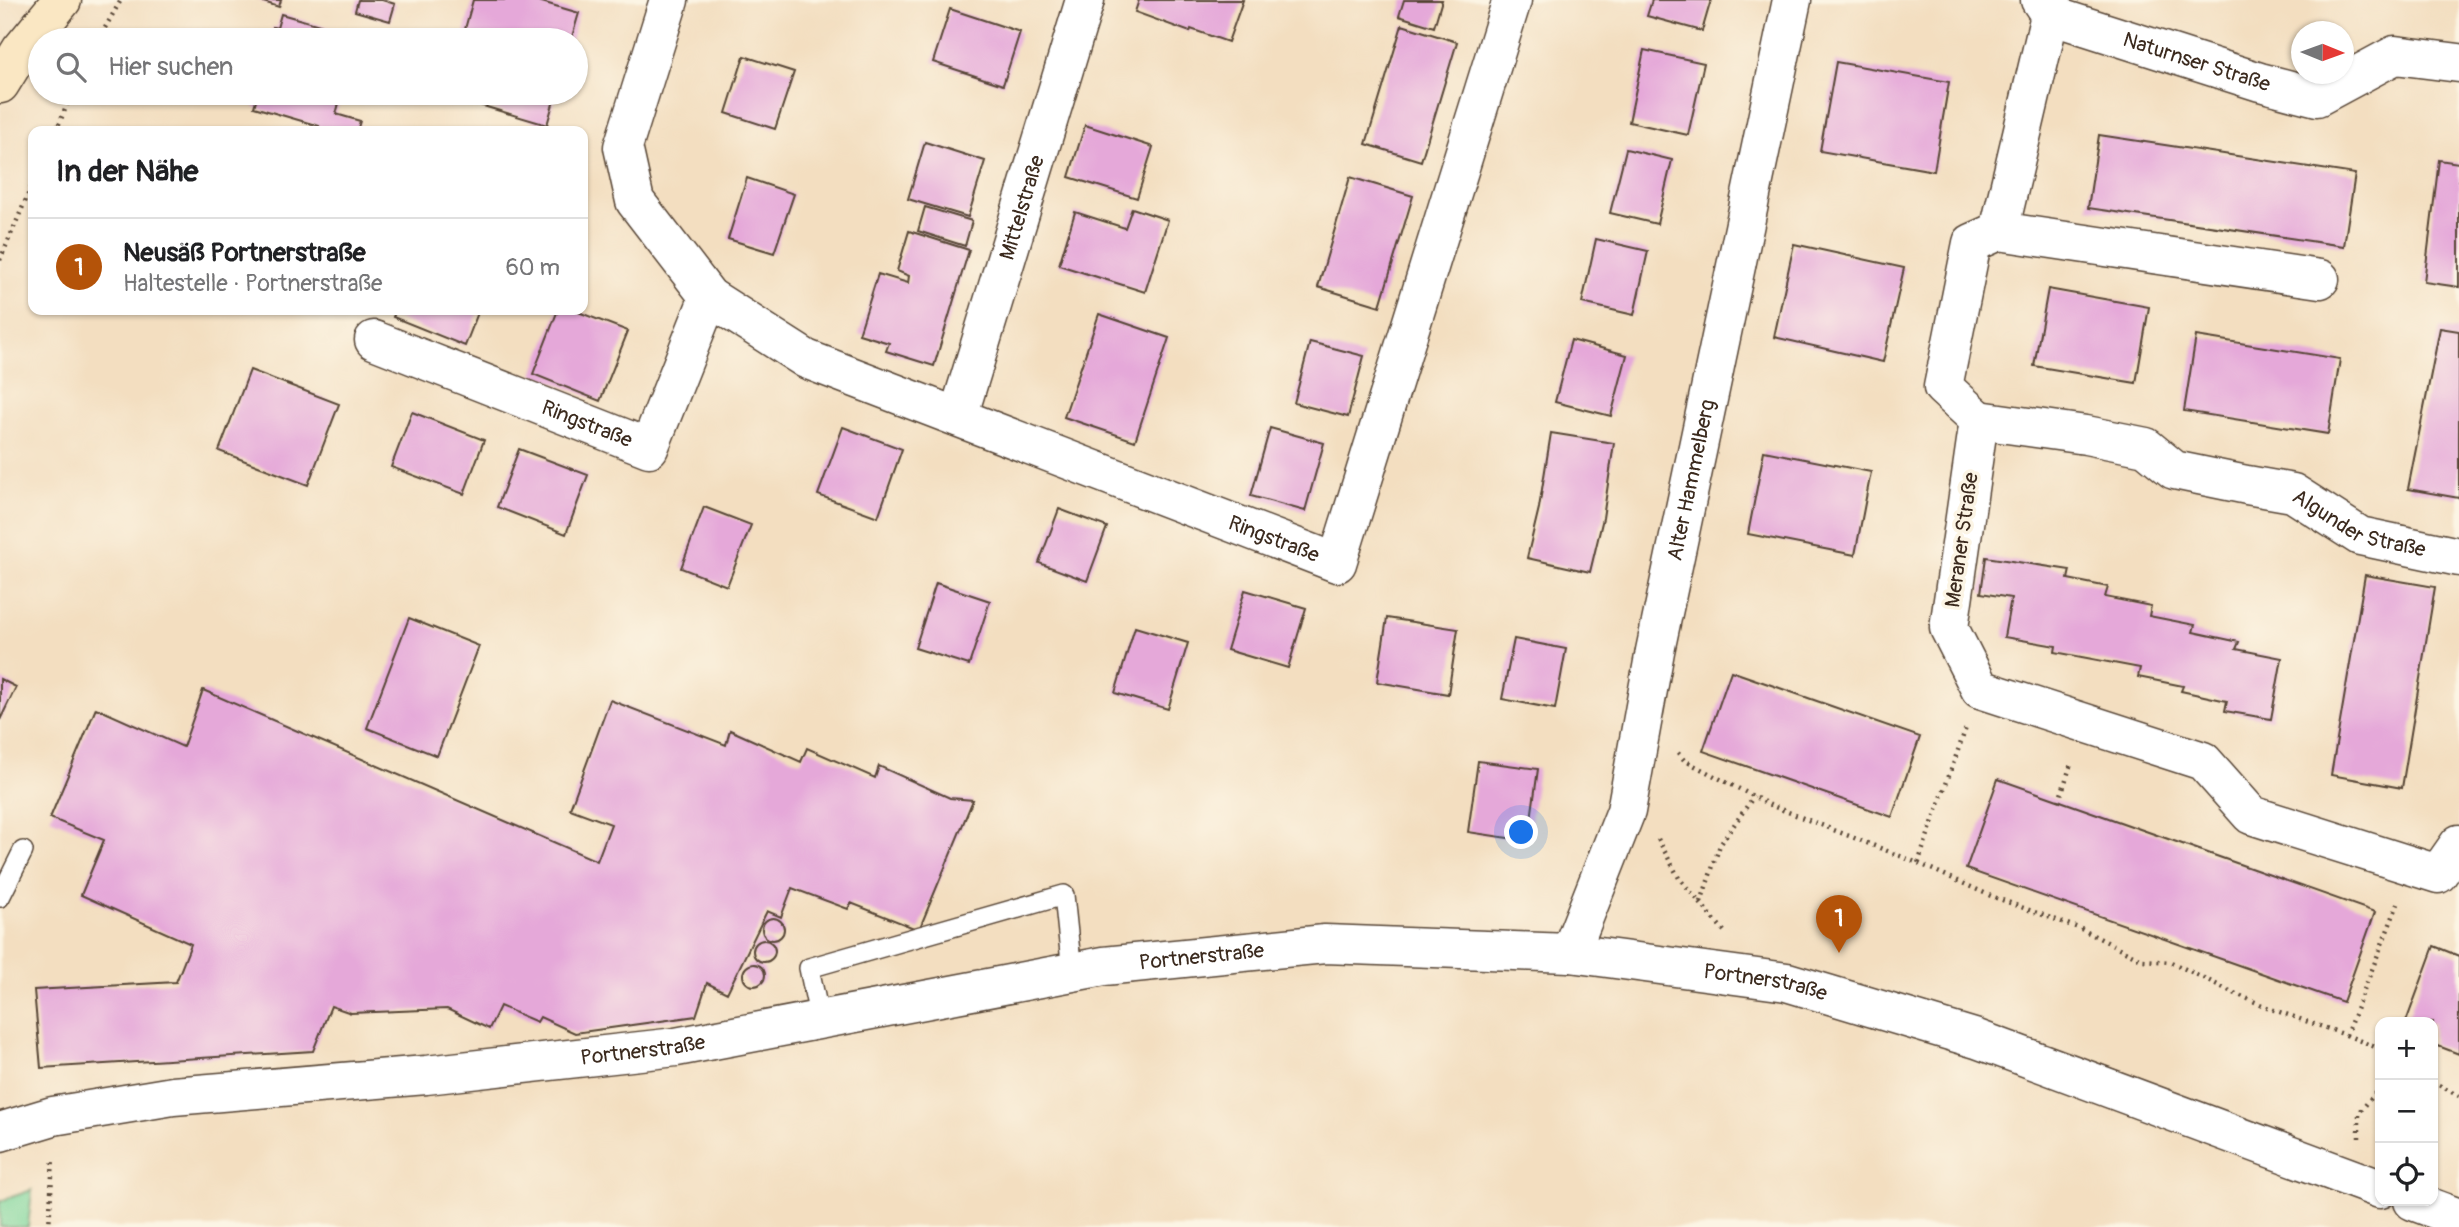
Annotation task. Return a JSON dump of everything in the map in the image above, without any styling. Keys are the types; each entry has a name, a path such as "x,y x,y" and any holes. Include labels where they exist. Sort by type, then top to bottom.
{"main road":[{"path":"39,28 62,0"},
{"path":"0,83 28,41"}],"street":[{"name":"Ringstraße","path":"669,0 623,147 635,201 709,298 806,359 1337,563 1512,0"},
{"name":"Mittelstraße","path":"958,417 1085,0"},
{"name":"Alter Hammelberg","path":"1570,953 1626,811 1643,712 1792,0"},
{"name":"Naturnser Straße","path":"2047,5 2260,82 2317,97 2395,55 2459,63"},
{"path":"1999,231 2047,5"},
{"path":"1979,420 1943,387 1972,243 1999,231 2320,279"},
{"name":"Ringstraße","path":"374,340 649,448 709,298"},
{"name":"Algunder Straße","path":"1979,420 2146,446 2174,470 2294,492 2360,536 2459,557"},
{"name":"Meraner Straße","path":"1979,420 1949,628 1980,689"},
{"path":"1980,689 2203,761 2251,815 2438,874 2459,844"},
{"name":"Portnerstraße","path":"0,1132 53,1116 173,1096 426,1075 676,1047 1104,966 1325,944 1570,953 1787,982 1977,1039 2375,1187"},
{"path":"2427,1206 2459,1218"}],"lane":[{"path":"0,897 23,852"},
{"path":"820,1020 809,968 1064,895 1072,972"}],"path":[{"path":"105,28 121,0"},
{"path":"58,126 67,105"},
{"path":"0,260 28,195"},
{"path":"1918,863 1980,689"},
{"path":"1643,712 1684,760 1770,805 1918,863 1991,896 2081,929 2143,960 2171,962 2274,1010 2375,1047"},
{"path":"1701,903 1720,845 1754,796"},
{"path":"1652,829 1679,878 1726,934"},
{"path":"2346,1035 2413,867"},
{"path":"2438,1085 2459,1096"},
{"path":"49,1227 53,1151"}],"green space":[{"path":"32,1190 28,1227 0,1227 0,1201"}],"building":[{"path":"257,0 281,0 279,7"},
{"path":"358,0 382,0 395,4 390,21 355,11"},
{"path":"473,0 535,0 579,13 575,28 465,28"},
{"path":"1139,0 1243,0 1228,42 1191,29 1190,32 1135,12"},
{"path":"1404,0 1442,0 1434,27 1399,16"},
{"path":"1652,0 1711,0 1702,31 1647,16"},
{"path":"950,9 1020,32 1003,85 933,62"},
{"path":"281,14 330,28 277,28"},
{"path":"1402,25 1457,42 1421,161 1366,144"},
{"path":"1644,50 1704,63 1688,135 1629,122"},
{"path":"744,56 794,72 775,129 726,113"},
{"path":"1836,62 1949,82 1934,171 1820,151"},
{"path":"339,105 336,114 360,121 358,126 319,126 254,107"},
{"path":"480,105 553,105 547,125"},
{"path":"1085,125 1153,147 1137,198 1069,177"},
{"path":"2099,135 2355,174 2344,246 2088,208"},
{"path":"925,142 985,161 968,217 908,199"},
{"path":"1626,149 1672,160 1657,224 1610,213"},
{"path":"2439,160 2459,163 2459,287 2424,282"},
{"path":"1350,177 1413,196 1380,306 1318,287"},
{"path":"747,178 794,194 774,253 728,239"},
{"path":"925,207 972,221 965,246 918,231"},
{"path":"1132,208 1168,220 1145,292 1059,265 1075,212 1125,228"},
{"path":"909,231 969,250 934,366 886,351 889,343 859,334 878,274 908,283 909,276 897,271"},
{"path":"1596,239 1648,251 1634,315 1582,303"},
{"path":"1794,244 1904,268 1883,362 1774,337"},
{"path":"2048,289 2149,307 2136,383 2034,366"},
{"path":"1099,314 1169,338 1135,441 1064,417"},
{"path":"394,315 477,315 465,346 393,317"},
{"path":"556,315 586,315 628,331 600,401 533,374"},
{"path":"2440,328 2459,331 2459,498 2408,489"},
{"path":"2196,336 2340,359 2328,434 2184,411"},
{"path":"1571,340 1627,355 1611,416 1555,402"},
{"path":"1310,342 1364,356 1348,417 1294,403"},
{"path":"250,370 339,404 308,485 219,451"},
{"path":"412,412 484,440 464,494 391,467"},
{"path":"843,427 902,449 878,517 818,495"},
{"path":"1270,428 1324,443 1305,511 1251,496"},
{"path":"1551,433 1614,443 1603,518 1590,572 1527,558 1539,508"},
{"path":"519,449 588,475 566,534 497,507"},
{"path":"1764,451 1871,472 1855,555 1748,534"},
{"path":"704,507 751,525 727,586 681,568"},
{"path":"1059,509 1107,527 1087,581 1039,563"},
{"path":"1986,557 2070,570 2068,579 2108,587 2105,597 2151,606 2149,616 2195,625 2193,632 2239,642 2236,649 2282,658 2271,719 2225,711 2227,701 2181,691 2183,686 2138,677 2140,668 2055,652 2056,646 2004,637 2011,598 1981,593"},
{"path":"2365,575 2435,587 2402,788 2331,775"},
{"path":"936,583 990,601 969,665 915,648"},
{"path":"1245,590 1306,608 1288,668 1227,650"},
{"path":"409,618 479,646 437,756 367,728"},
{"path":"1387,618 1458,629 1448,694 1377,682"},
{"path":"1135,627 1188,643 1168,709 1115,693"},
{"path":"1514,639 1566,649 1555,709 1502,699"},
{"path":"1731,671 1920,737 1892,817 1703,751"},
{"path":"0,679 16,687 0,720"},
{"path":"203,690 597,861 611,824 570,809 610,700 726,745 730,730 801,762 807,748 875,778 879,766 950,798 973,800 919,930 851,903 848,909 792,888 781,917 767,911 727,993 707,983 696,1016 575,1033 540,1017 537,1022 500,1006 489,1029 447,1009 351,1013 331,1006 313,1051 41,1068 34,990 176,982 191,944 81,895 104,840 50,818 96,708 183,747"},
{"path":"1478,761 1538,769 1528,841 1468,832"},
{"path":"1998,779 2375,912 2343,1002 1966,869"},
{"path":"773,918 781,921 784,929 781,937 773,940 765,937 762,929 765,921"},
{"path":"764,940 772,943 775,951 772,959 764,962 756,959 753,951 756,943"},
{"path":"2434,946 2459,956 2459,1054 2438,1046 2438,1017 2408,1017"},
{"path":"754,964 762,967 765,975 762,983 754,986 746,983 743,975 746,967"}],"place":[{"name":"Neusäß Portnerstraße","path":"1839,953"}]}
